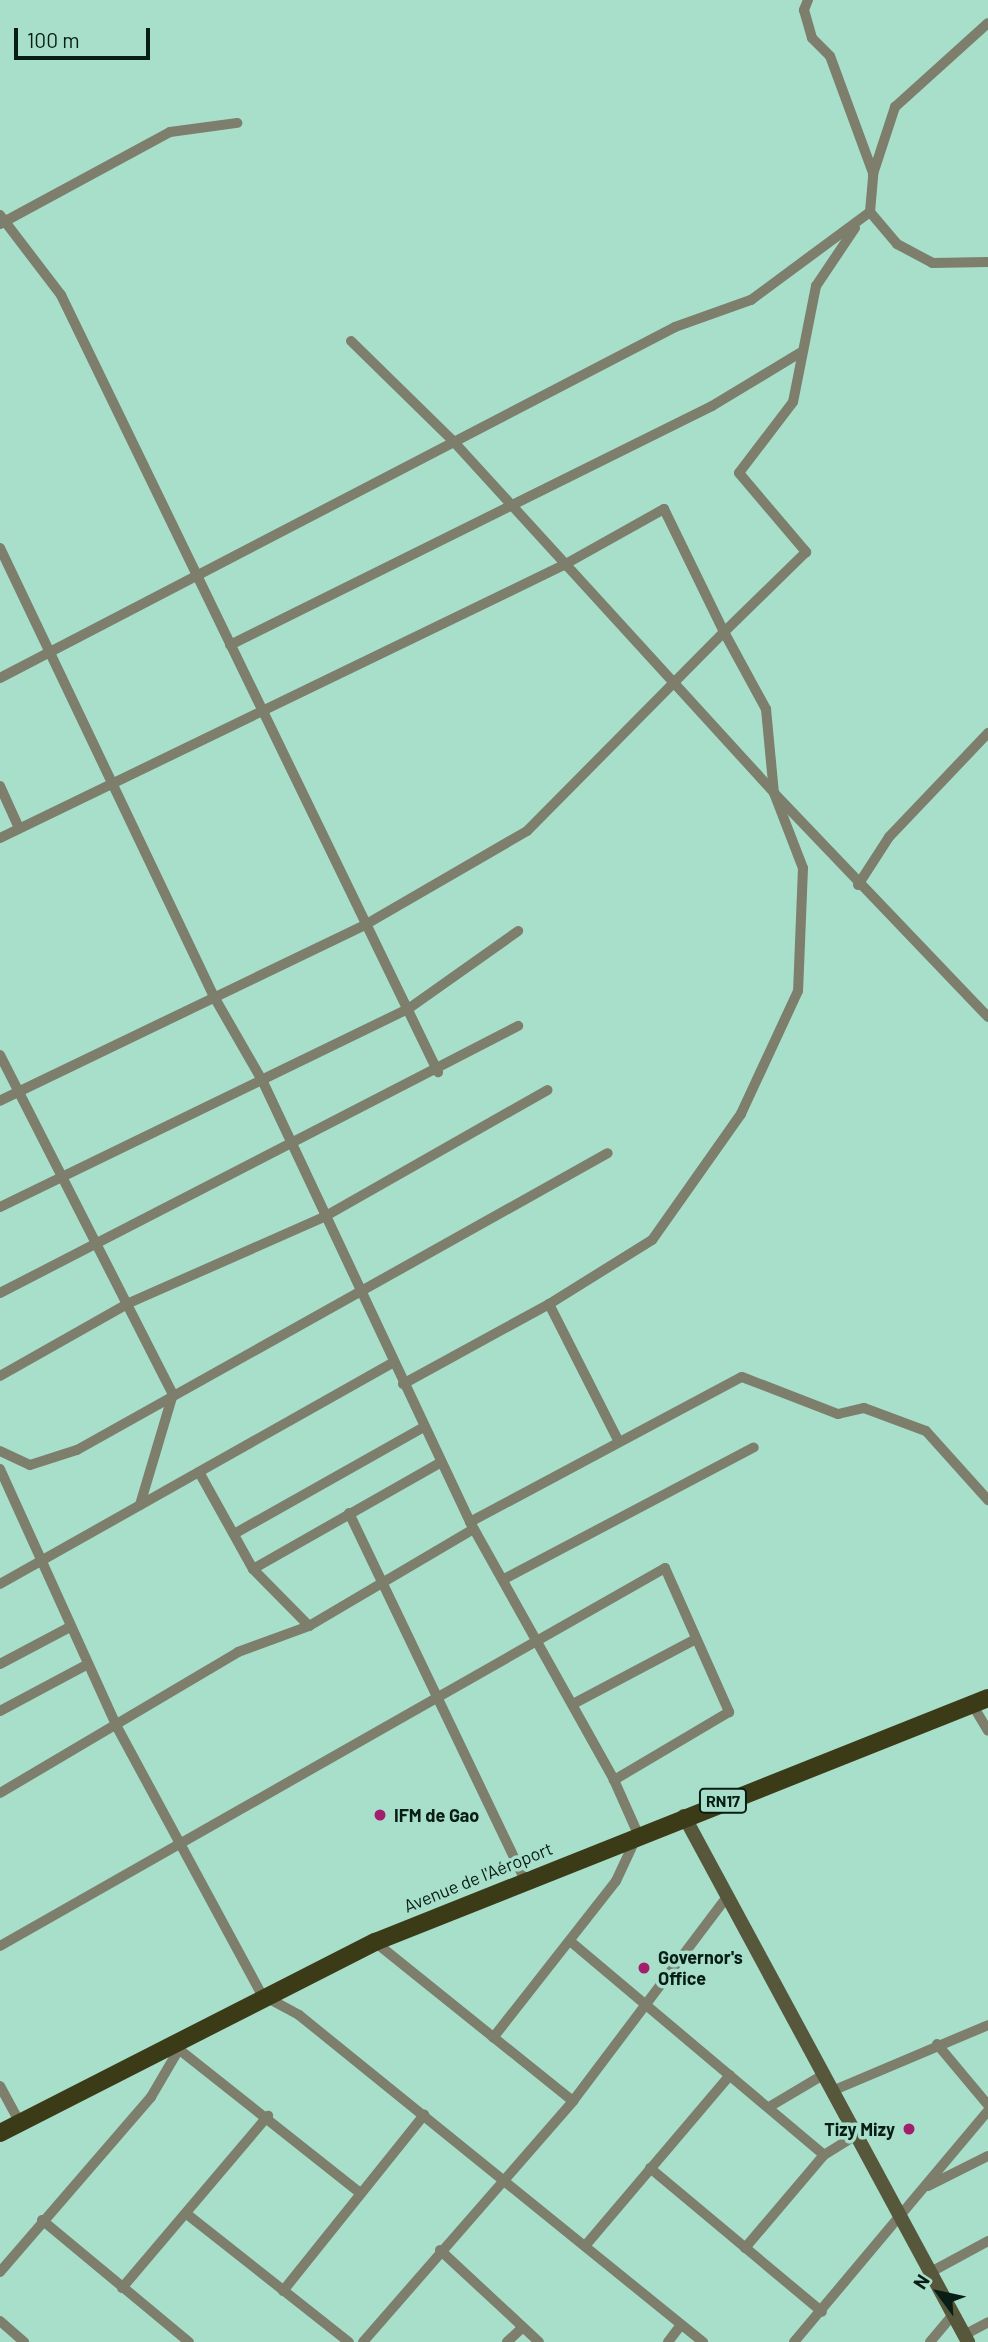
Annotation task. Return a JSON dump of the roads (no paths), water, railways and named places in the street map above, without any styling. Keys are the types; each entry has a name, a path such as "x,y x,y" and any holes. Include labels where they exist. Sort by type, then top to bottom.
{"main road":[{"name":"Avenue de l'Aéroport","path":"0,2133 179,2042 262,1995 375,1942 638,1834 980,1701"}],"street":[{"path":"808,0 804,10 812,38 839,76 873,174"},
{"path":"0,678 198,579 675,327 751,300 870,212 873,174 895,107 988,23"},
{"path":"237,123 170,132 1,220 61,295 438,1072"},
{"path":"870,212 897,244 932,263 988,262"},
{"path":"0,1101 213,995 365,925 527,831 806,552 738,473 793,402 800,353 817,286 861,220"},
{"path":"351,341 454,442 562,566 675,681 858,885 988,1017"},
{"path":"230,645 712,406 800,353"},
{"path":"0,838 111,781 263,714 562,566 664,509 765,709 774,793 803,868 798,991 741,1114 652,1240 549,1304 403,1384"},
{"path":"0,548 213,995 263,1082 392,1363 472,1526 506,1578 534,1642 573,1704 614,1780 638,1834 616,1881 493,2039"},
{"path":"858,885 889,837 988,733"},
{"path":"0,786 19,828"},
{"path":"0,1207 263,1082 408,1009 518,931"},
{"path":"0,1293 97,1240 289,1143 438,1072 519,1026"},
{"path":"0,1055 64,1175 173,1394 140,1505"},
{"path":"0,1376 129,1303 324,1217 548,1090"},
{"path":"0,1451 30,1465 96,1440 173,1394 361,1295 608,1153"},
{"path":"549,1304 618,1440"},
{"path":"0,1584 392,1363"},
{"path":"0,1793 117,1727 238,1652 309,1626 618,1440 742,1377 838,1414 864,1408 926,1431 988,1500"},
{"path":"234,1534 424,1427"},
{"path":"506,1578 754,1447"},
{"path":"253,1569 441,1462"},
{"path":"0,1469 38,1564 86,1665 262,1995 281,2001 703,2342"},
{"path":"199,1472 253,1569 309,1626"},
{"path":"349,1513 436,1701 525,1881"},
{"path":"0,1946 436,1701 665,1568 729,1712 614,1780"},
{"path":"0,1664 68,1628"},
{"path":"573,1704 696,1639"},
{"path":"0,1711 86,1665"},
{"path":"980,1701 988,1731"},
{"path":"684,1816 966,2339 988,2322"},
{"path":"363,2342 440,2250 507,2182 649,2006 726,1898"},
{"path":"570,1941 824,2155"},
{"path":"375,1942 573,2101"},
{"path":"832,2091 937,2044 988,2025"},
{"path":"0,2272 151,2096 179,2042 360,2193"},
{"path":"937,2044 988,2105"},
{"path":"585,2246 730,2075"},
{"path":"769,2108 823,2075"},
{"path":"0,2086 20,2123"},
{"path":"794,2342 822,2312 988,2111"},
{"path":"283,2291 424,2115"},
{"path":"122,2288 188,2215 268,2116"},
{"path":"745,2248 824,2155 855,2136"},
{"path":"926,2186 988,2156"},
{"path":"650,2168 822,2312"},
{"path":"188,2215 349,2342"},
{"path":"42,2220 189,2342"},
{"path":"929,2273 988,2241"},
{"path":"440,2250 540,2342"},
{"path":"930,2342 952,2316"},
{"path":"0,2321 24,2342"},
{"path":"667,2342 680,2326"},
{"path":"507,2342 522,2328"}],"place":[{"name":"IFM de Gao","path":"380,1815"},
{"name":"Governor's Office","path":"644,1968"},
{"name":"Tizy Mizy","path":"909,2129"}]}
